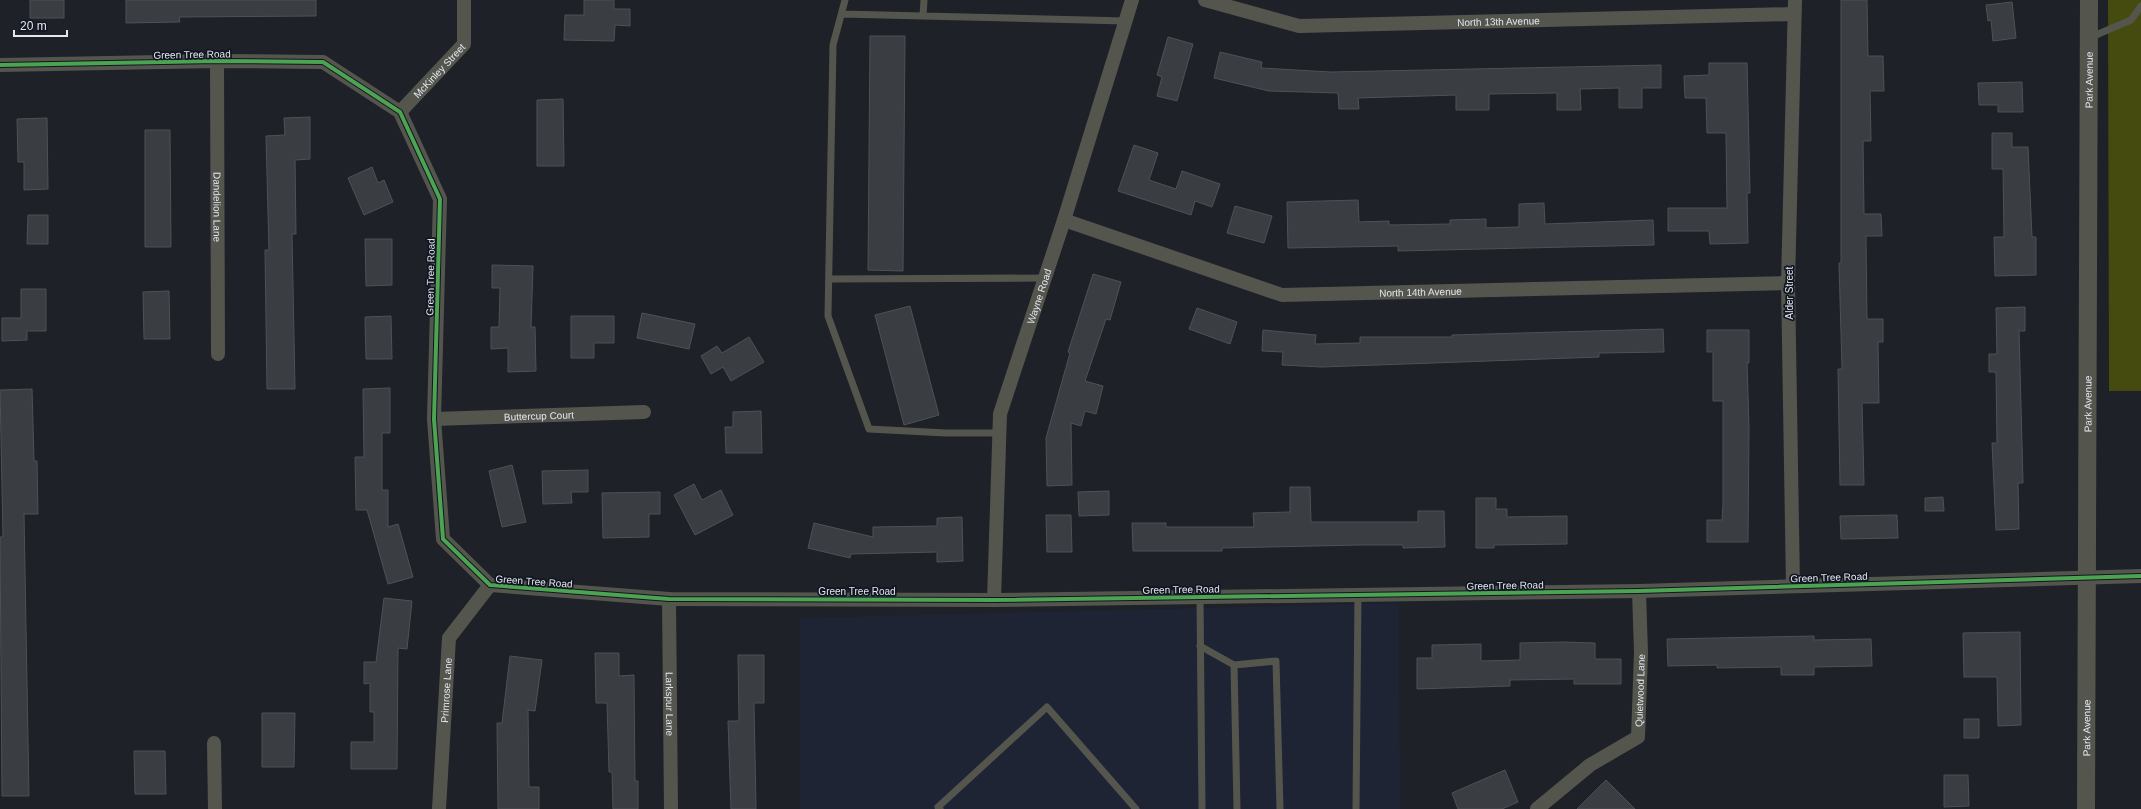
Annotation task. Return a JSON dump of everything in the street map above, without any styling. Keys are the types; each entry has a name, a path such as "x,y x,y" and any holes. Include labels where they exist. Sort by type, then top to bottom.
{"street":[{"name":"McKinley Street","path":"400,112 464,44 464,0"},
{"name":"Wayne Road","path":"994,600 1000,414 1064,220 1132,0"},
{"name":"North 13th Avenue","path":"1206,0 1299,26 1794,14"},
{"name":"Alder Street","path":"1793,586 1788,283 1795,0"},
{"name":"Park Avenue","path":"2086,809 2089,0"},
{"name":"Green Tree Road","path":"0,66 217,61 323,62 400,112 440,199 434,419 443,539 490,585 669,599 994,600 1639,591 2141,576"},
{"name":"Dandelion Lane","path":"217,61 218,354"},
{"name":"North 14th Avenue","path":"1064,220 1282,295 1788,283"},
{"name":"Buttercup Court","path":"434,419 644,412"},
{"name":"Primrose Lane","path":"439,809 449,638 490,585"},
{"name":"Quietwood Lane","path":"1538,809 1590,765 1638,737 1641,654 1639,591"},
{"name":"Larkspur Lane","path":"669,599 671,809"},
{"path":"214,743 215,809"}],"lane":[{"path":"846,0 833,45 828,316 869,429 946,433 999,433"},
{"path":"923,16 924,0"},
{"path":"2089,38 2131,20 2141,6"},
{"path":"842,14 1125,21"},
{"path":"828,279 1045,278"},
{"path":"1356,809 1358,595"},
{"path":"1200,597 1202,809"},
{"path":"1200,646 1234,665 1276,661 1280,809"},
{"path":"1234,665 1237,809"},
{"path":"940,809 938,807 1047,707 1136,809"}],"shaded area":[{"path":"1399,603 1400,809 800,809 800,618"}],"green space":[{"path":"2108,0 2141,0 2141,391 2109,391"}],"building":[{"path":"30,0 64,0 64,18 30,18"},
{"path":"126,0 316,0 316,16 179,17 180,22 126,23"},
{"path":"584,0 614,0 614,9 630,9 630,26 615,25 614,41 564,40 565,15 584,15"},
{"path":"1841,0 1867,0 1868,56 1883,56 1884,91 1870,91 1871,141 1863,141 1864,214 1881,214 1882,236 1866,236 1867,319 1883,319 1883,342 1878,342 1879,403 1862,403 1864,485 1840,485 1838,369 1842,369 1839,263 1841,263"},
{"path":"2012,2 2016,38 1993,41 1991,20 1988,21 1986,5"},
{"path":"870,36 905,36 903,271 868,270"},
{"path":"1168,37 1193,44 1177,101 1157,96 1162,77 1157,75"},
{"path":"1220,52 1262,62 1261,68 1331,72 1661,65 1661,88 1642,88 1642,108 1619,108 1619,88 1580,89 1581,110 1557,110 1557,93 1489,94 1489,110 1456,110 1456,95 1358,98 1359,109 1339,109 1338,93 1269,91 1214,78"},
{"path":"1709,63 1747,63 1750,193 1747,193 1748,243 1710,244 1709,231 1668,231 1668,208 1727,208 1726,133 1707,133 1706,98 1685,98 1684,76 1709,75"},
{"path":"2022,82 2023,112 1998,112 1998,105 1979,105 1978,83"},
{"path":"563,99 564,166 537,166 537,100"},
{"path":"310,117 310,159 295,160 296,234 292,234 295,389 267,389 265,250 269,250 266,136 285,135 284,118"},
{"path":"47,118 48,189 24,190 24,162 18,162 17,119"},
{"path":"145,130 170,130 171,247 145,247"},
{"path":"1992,133 2012,133 2012,147 2028,147 2032,237 2036,237 2036,275 1995,276 1994,237 2004,237 2003,169 1992,169"},
{"path":"1134,145 1158,153 1149,180 1176,189 1182,171 1220,184 1212,207 1195,201 1191,215 1118,191"},
{"path":"372,167 378,183 384,180 393,202 364,215 348,178"},
{"path":"1358,200 1359,222 1389,221 1389,225 1450,224 1450,220 1486,219 1486,228 1519,227 1519,204 1544,203 1545,224 1653,220 1654,245 1398,251 1398,246 1288,248 1287,202"},
{"path":"1235,206 1272,216 1264,243 1227,233"},
{"path":"28,215 48,215 48,244 27,244"},
{"path":"365,239 392,239 392,285 366,286"},
{"path":"492,265 533,266 531,327 535,327 536,371 508,372 508,348 491,349 491,327 499,327 500,288 492,288"},
{"path":"1093,274 1121,282 1110,320 1106,319 1085,381 1103,386 1096,414 1085,411 1081,426 1071,423 1072,485 1047,486 1046,438 1070,353 1068,352"},
{"path":"21,289 46,289 46,331 27,331 27,340 2,341 2,318 21,318"},
{"path":"169,291 170,339 144,339 143,292"},
{"path":"910,306 939,415 904,425 875,315"},
{"path":"2025,307 2025,331 2019,331 2023,483 2018,483 2019,529 1996,530 1992,443 1997,443 1996,372 1989,372 1989,354 1997,354 1996,308"},
{"path":"1197,308 1237,322 1230,344 1189,329"},
{"path":"642,313 695,324 689,349 637,338"},
{"path":"391,316 392,359 366,359 365,317"},
{"path":"571,316 614,316 614,343 594,343 594,358 571,358"},
{"path":"1663,329 1664,352 1599,353 1599,357 1322,367 1282,365 1283,352 1262,351 1263,330 1316,335 1315,344 1360,343 1360,337 1452,337 1452,335"},
{"path":"1707,330 1749,330 1749,363 1747,363 1749,428 1748,542 1707,542 1707,520 1722,520 1723,401 1713,401 1713,352 1707,352"},
{"path":"749,337 764,362 731,381 723,367 711,374 701,356 717,346 722,353"},
{"path":"390,388 390,433 382,433 382,490 388,490 388,527 398,524 413,577 388,584 367,510 356,510 355,457 364,457 363,389"},
{"path":"32,389 34,461 37,461 38,514 24,514 29,796 2,796 0,537 3,537 0,390"},
{"path":"761,411 762,453 726,453 725,427 733,427 733,412"},
{"path":"512,465 526,522 502,527 489,471"},
{"path":"588,470 588,492 571,492 572,503 543,504 542,471"},
{"path":"694,484 702,500 721,490 733,515 695,535 674,495"},
{"path":"1290,487 1310,487 1311,522 1418,522 1418,511 1444,511 1445,547 1403,548 1403,545 1360,545 1222,548 1222,551 1133,551 1132,523 1166,523 1166,527 1254,527 1253,513 1290,512"},
{"path":"1109,491 1109,515 1079,516 1078,492"},
{"path":"660,492 660,514 649,514 649,537 603,538 602,493"},
{"path":"1943,497 1944,511 1925,511 1925,498"},
{"path":"1476,498 1496,498 1496,509 1507,509 1507,517 1567,516 1567,544 1494,545 1494,548 1476,548"},
{"path":"1046,515 1071,515 1072,552 1047,552"},
{"path":"1897,515 1898,538 1841,539 1840,516"},
{"path":"962,517 963,561 937,562 937,552 851,554 850,558 808,548 814,523 873,537 873,527 937,526 937,518"},
{"path":"384,598 412,601 407,649 398,648 397,769 351,769 351,742 374,742 374,712 370,712 370,683 364,684 364,662 376,662"},
{"path":"2020,632 2021,725 1998,726 1997,677 1964,677 1963,633"},
{"path":"1814,636 1814,640 1871,639 1872,666 1814,667 1814,675 1781,675 1781,667 1717,668 1717,665 1668,666 1667,639"},
{"path":"1520,643 1595,643 1595,659 1621,659 1621,684 1574,684 1574,679 1510,680 1510,686 1417,689 1417,658 1432,658 1432,645 1481,644 1481,661 1520,660"},
{"path":"595,653 619,653 619,676 634,675 635,781 638,781 638,809 613,809 612,772 609,772 607,703 596,703"},
{"path":"738,655 764,655 764,703 754,703 756,809 731,809 728,721 739,721"},
{"path":"510,656 542,660 535,711 528,710 529,787 539,787 539,809 498,809 497,723 502,723"},
{"path":"262,713 295,713 294,767 262,767"},
{"path":"1964,719 1979,719 1979,738 1964,738"},
{"path":"134,751 165,751 166,794 135,794"},
{"path":"1505,770 1518,802 1502,809 1458,809 1452,793"},
{"path":"1944,775 1968,775 1969,806 1944,807"},
{"path":"1606,780 1635,809 1577,809"}],"cycle path":[{"path":"0,65 217,61 323,62 400,112 440,199 434,419 443,539 490,585 669,599 994,600 1639,591 2141,576"}]}
